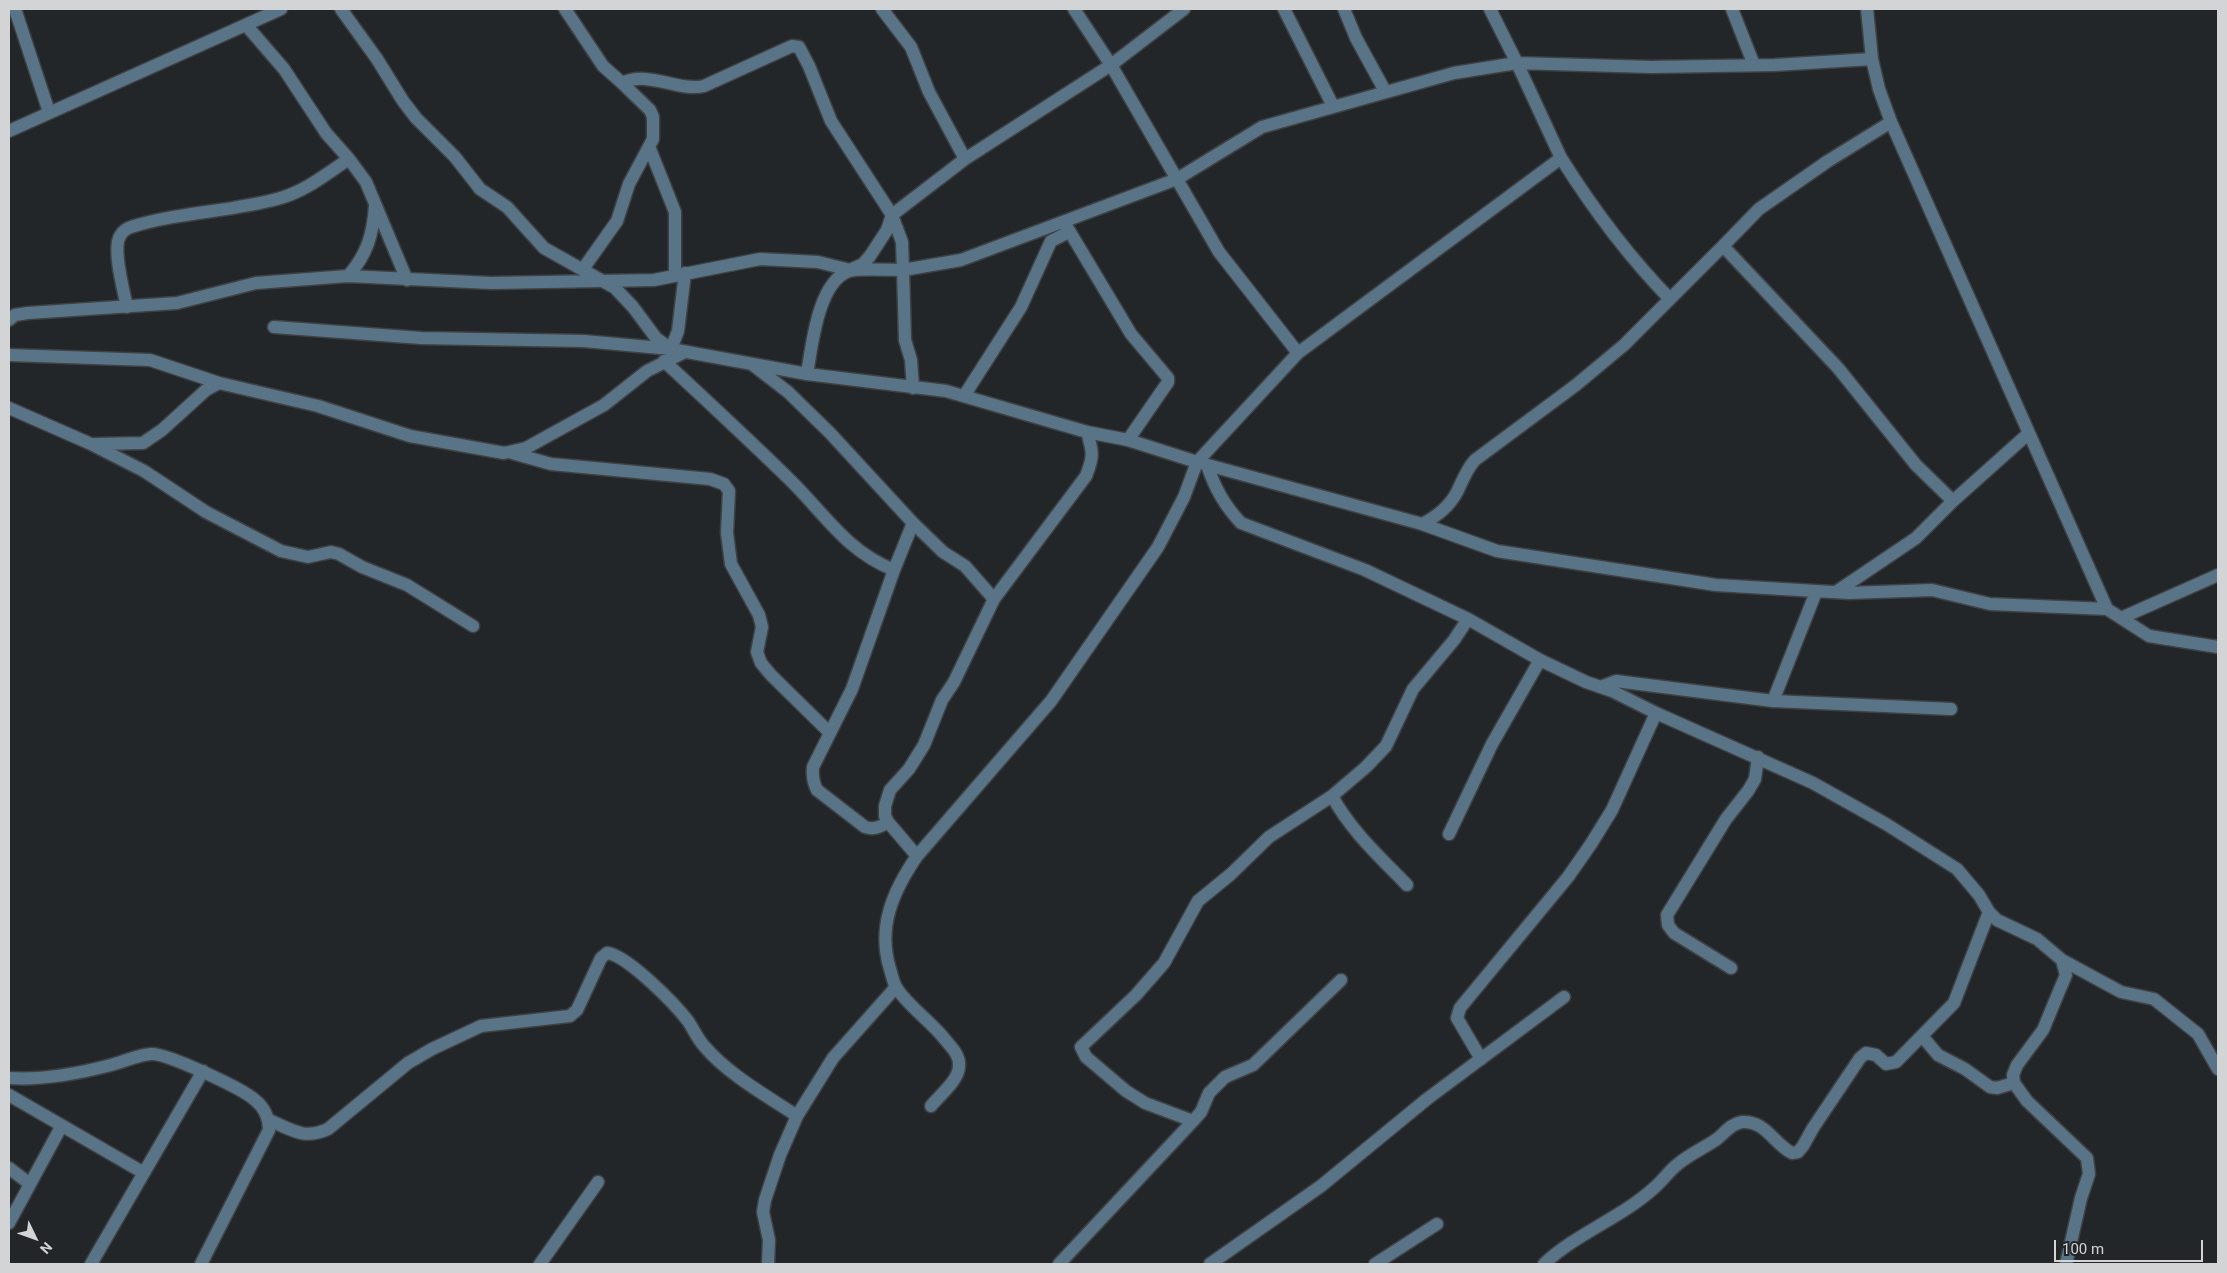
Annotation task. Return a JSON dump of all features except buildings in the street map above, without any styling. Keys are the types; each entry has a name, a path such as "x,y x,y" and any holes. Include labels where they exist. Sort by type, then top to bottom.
{"street":[{"path":"14,9 49,112"},
{"path":"9,131 281,9"},
{"path":"341,9 377,58 402,101 416,118 455,157 480,189 507,206 544,248 606,281 624,296 669,356 788,477 848,542 862,554 894,570"},
{"path":"565,9 604,66 650,110 654,133 650,149 629,184 617,221 583,269"},
{"path":"882,9 911,47 929,92 965,159"},
{"path":"1074,9 1111,65 1219,252 1298,353"},
{"path":"806,374 816,328 827,291 835,280 863,264 870,256 887,230 892,215 965,159 1111,65 1184,9"},
{"path":"1284,9 1334,106"},
{"path":"1344,9 1356,38 1384,91"},
{"path":"1490,9 1561,158 1585,196 1613,234 1642,270 1670,299"},
{"path":"1732,9 1754,65"},
{"path":"1867,9 1872,59 1879,89 1892,122 2107,609"},
{"path":"246,25 284,69 326,133 349,158 366,182 407,280"},
{"path":"622,83 630,80 662,80 694,88 792,46 799,47 809,66 831,121 892,215 902,242 905,340 911,360 914,388"},
{"path":"9,320 15,315 28,313 177,303 256,283 348,276 491,283 654,280 760,259 818,262 850,270 902,270 961,260 1066,227 1177,179 1262,127 1384,91 1454,73 1517,63 1651,67 1754,65 1872,59"},
{"path":"1422,524 1436,517 1454,497 1474,460 1576,386 1624,345 1759,209 1828,162 1892,122"},
{"path":"650,149 674,212 680,274 678,331 669,356"},
{"path":"127,307 118,255 118,238 124,231 130,227 277,199 302,191 349,158"},
{"path":"931,1106 957,1076 960,1068 959,1057 934,1025 896,987 887,958 885,928 888,908 898,885 916,856 1051,701 1158,547 1202,463 1298,353 1561,158"},
{"path":"348,276 365,253 371,239 375,203"},
{"path":"964,396 1021,307 1051,242 1066,227"},
{"path":"1066,227 1131,334 1168,378 1168,382 1128,440"},
{"path":"1723,246 1838,368 1916,465 1953,501"},
{"path":"274,327 421,338 584,341 669,356"},
{"path":"9,355 150,360 219,383 318,406 410,436 504,453 526,448 604,405 669,356 686,352 749,362 806,374 946,391 1087,432 1128,440 1202,463 1422,524 1497,551 1716,584 1816,592 1895,593 1932,590 1990,604 2107,609 2149,636 2218,647"},
{"path":"749,362 788,392 823,426 913,523 943,552 965,566 994,600"},
{"path":"91,444 143,443 162,430 206,390 219,383"},
{"path":"9,408 91,444 144,471 206,512 280,551 308,557 331,552 339,554 362,567 407,585 473,626"},
{"path":"916,856 888,822 885,806 890,790 909,769 924,745 942,700 954,682 994,600 1086,476 1092,460 1093,450 1087,432"},
{"path":"1836,592 1916,538 1953,501 2029,433"},
{"path":"512,452 551,464 710,479 724,484 729,491 727,534 731,564 759,615 762,627 757,652 761,663 770,675 830,733"},
{"path":"1202,463 1226,508 1241,523 1365,570 1468,619 1540,660 1586,682 1813,783 1931,851 1956,869 1979,895 1989,912 1997,920 2037,939 2062,960 2121,992 2154,999 2198,1034 2218,1069"},
{"path":"888,822 878,828 871,829 865,827 817,790 812,781 813,767 852,689 894,570 913,523"},
{"path":"2121,618 2218,575"},
{"path":"1773,701 1816,592"},
{"path":"1193,1121 1145,1103 1126,1091 1086,1057 1081,1046 1136,994 1164,963 1198,901 1231,874 1269,836 1332,796 1366,767 1386,746 1413,690 1454,640 1468,619"},
{"path":"1449,834 1492,744 1540,660"},
{"path":"1600,687 1616,681 1773,701 1951,709"},
{"path":"1480,1059 1457,1018 1460,1008 1485,980 1562,884 1591,844 1612,810 1656,713"},
{"path":"1731,968 1674,933 1668,926 1668,915 1726,819 1755,779 1758,757"},
{"path":"1332,796 1358,834 1407,885"},
{"path":"1544,1264 1561,1249 1609,1220 1653,1189 1677,1164 1701,1147 1715,1140 1730,1126 1741,1122 1754,1123 1763,1128 1787,1150 1792,1153 1798,1152 1860,1058 1866,1053 1876,1055 1886,1064 1896,1062 1954,1002 1989,912"},
{"path":"269,1120 304,1134 315,1135 328,1129 408,1063 432,1049 481,1026 570,1016 577,1010 602,958 607,952 614,953 628,963 675,1004 704,1047 741,1078 797,1116"},
{"path":"2062,960 2066,974 2063,982 2042,1030 2017,1065 2013,1075 2014,1083 2027,1101 2087,1158 2089,1174 2081,1198 2066,1264"},
{"path":"1059,1264 1201,1112 1209,1093 1225,1077 1252,1065 1341,980"},
{"path":"768,1264 769,1240 763,1212 765,1200 780,1155 797,1116 832,1058 896,987"},
{"path":"1210,1264 1320,1186 1427,1099 1564,997"},
{"path":"1922,1036 1938,1055 1965,1069 1990,1087 1997,1088 2014,1083"},
{"path":"9,1078 49,1076 79,1071 152,1054 166,1057 203,1071 255,1099 269,1120 269,1130 201,1264"},
{"path":"91,1264 203,1071"},
{"path":"9,1095 61,1127 144,1173"},
{"path":"9,1224 61,1127"},
{"path":"9,1168 30,1184"},
{"path":"540,1264 598,1182"},
{"path":"1375,1264 1437,1224"}]}
